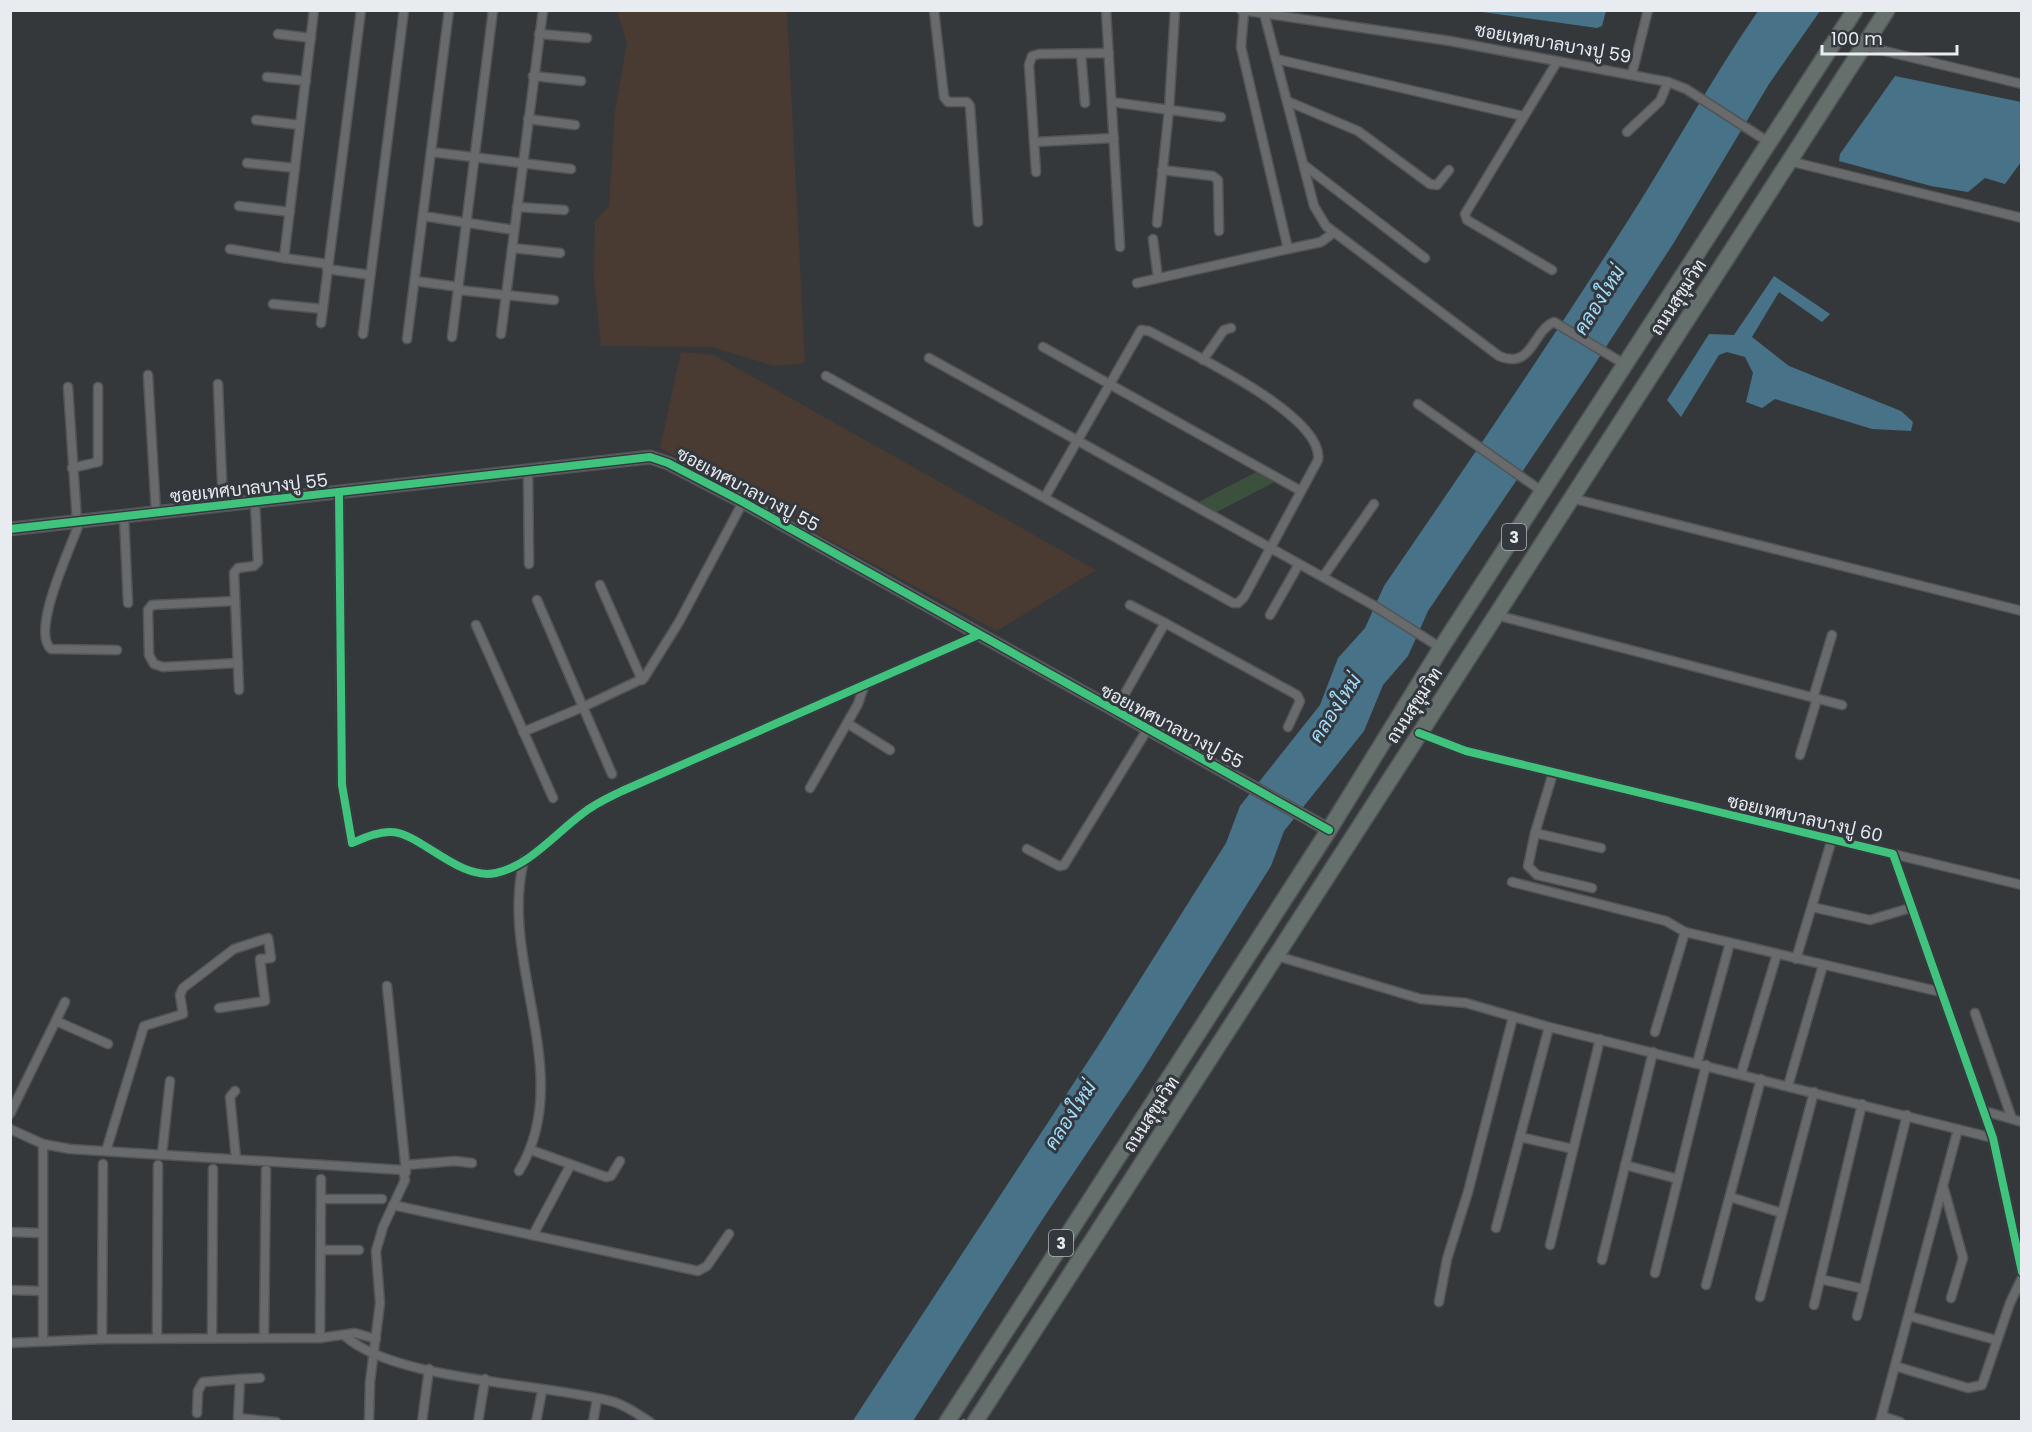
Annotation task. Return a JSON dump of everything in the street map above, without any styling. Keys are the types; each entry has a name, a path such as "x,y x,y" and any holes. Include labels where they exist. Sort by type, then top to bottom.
{"highway":[{"name":"ถนนสุขุมวิท","path":"947,1422 1329,830 1441,648 1771,144 1855,10"},
{"name":"ถนนสุขุมวิท","path":"975,1422 1887,10"},
{"path":"1176,1065 1197,1078"}],"street":[{"path":"285,258 314,10"},
{"path":"321,323 361,10"},
{"path":"363,334 404,10"},
{"path":"407,339 449,10"},
{"path":"452,337 493,10"},
{"path":"501,334 543,10"},
{"path":"934,10 944,97 948,102 967,102 970,106 978,222"},
{"path":"1106,10 1120,248"},
{"path":"1157,223 1169,110 1175,10"},
{"path":"1632,74 1648,10"},
{"path":"1243,11 1241,47 1288,249"},
{"name":"ซอยเทศบาลบางปู 59","path":"1243,11 1450,41 1668,82 1686,89 1771,144"},
{"path":"1264,13 1317,214 1333,233 1499,356 1506,359 1519,358 1548,325 1558,322 1626,365"},
{"path":"278,34 311,38"},
{"path":"539,34 587,38"},
{"path":"1864,45 2022,84"},
{"path":"1036,172 1030,60 1039,54 1109,53"},
{"path":"1081,54 1085,103"},
{"path":"1276,59 1523,116"},
{"path":"1552,270 1465,217 1466,210 1557,62"},
{"path":"533,76 581,81"},
{"path":"267,77 306,81"},
{"path":"1627,132 1660,101 1668,82"},
{"path":"1287,101 1358,131 1433,186 1440,182 1449,170"},
{"path":"1112,102 1221,117"},
{"path":"256,120 300,125"},
{"path":"528,120 575,125"},
{"path":"1034,142 1114,138"},
{"path":"431,152 571,169"},
{"path":"1789,161 2022,218"},
{"path":"247,163 295,168"},
{"path":"1304,165 1425,258"},
{"path":"1162,170 1213,176 1218,180 1219,231"},
{"path":"239,206 290,212"},
{"path":"517,207 564,210"},
{"path":"423,216 514,230"},
{"path":"1137,283 1321,242 1333,233"},
{"path":"1153,239 1158,278"},
{"path":"512,248 560,253"},
{"path":"230,249 370,275"},
{"path":"415,282 554,300"},
{"path":"273,304 323,309"},
{"path":"1203,360 1224,330 1231,328"},
{"path":"826,376 1233,603 1244,597 1271,549 1318,460 1318,448 1315,442 1272,399 1149,331 1141,330 1045,497"},
{"path":"1043,348 1301,491"},
{"path":"928,358 1373,605 1441,648"},
{"path":"148,375 156,513"},
{"path":"218,384 223,506"},
{"path":"68,387 72,468 79,521 44,617 46,644 51,649 117,650"},
{"path":"72,468 98,462 98,387"},
{"path":"1418,404 1544,492"},
{"name":"ซอยเทศบาลบางปู 55","path":"10,530 650,457 668,463 743,502 1329,830"},
{"path":"528,471 529,564"},
{"path":"339,493 342,786 352,843 379,834 398,832 441,857 469,870 485,874 507,870 524,861 601,801 978,635"},
{"path":"1571,498 2022,611"},
{"path":"523,732 642,680 679,622 743,502"},
{"path":"239,690 234,573 238,568 254,566 258,562 255,503"},
{"path":"1323,577 1374,504"},
{"path":"124,517 128,603"},
{"path":"1270,615 1299,564"},
{"path":"600,585 642,680"},
{"path":"537,600 612,774"},
{"path":"235,601 152,605 148,610 149,644 151,660 158,666 238,663"},
{"path":"1130,605 1297,695 1300,700 1288,727"},
{"path":"1496,615 1842,705"},
{"path":"1115,711 1165,623"},
{"path":"476,624 553,798"},
{"path":"1800,755 1832,635"},
{"path":"810,788 847,723 864,686"},
{"path":"847,723 890,750"},
{"path":"1027,849 1059,866 1064,865 1147,730"},
{"name":"ซอยเทศบาลบางปู 60","path":"1419,733 1466,751 1553,773 2022,885"},
{"path":"1553,773 1528,862 1532,873 1592,888"},
{"path":"1535,833 1601,848"},
{"path":"1796,959 1832,839"},
{"name":"ซอยเทศบาลบางปู 60","path":"1893,854 1910,908 1993,1138 2022,1272"},
{"path":"519,1171 531,1150 541,1094 519,920 518,889 524,861"},
{"path":"1512,882 1666,921 1685,932 1941,992"},
{"path":"1812,907 1870,920 1910,908"},
{"path":"1655,1032 1685,932"},
{"path":"106,1151 144,1026 183,1014 180,995 183,988 234,949 268,938 271,958 260,959 265,1000 219,1008"},
{"path":"1655,1274 1730,943"},
{"path":"1741,1074 1777,954"},
{"path":"1277,956 1410,996 1449,1000 1993,1138"},
{"path":"1788,1086 1823,965"},
{"path":"369,1422 380,1303 376,1251 397,1206 406,1168 387,986"},
{"path":"10,1114 65,1002"},
{"path":"1975,1013 2012,1119"},
{"path":"1439,1302 1444,1268 1468,1192 1513,1017"},
{"path":"56,1021 108,1044"},
{"path":"1496,1228 1549,1027"},
{"path":"1550,1245 1600,1039"},
{"path":"1602,1260 1653,1052"},
{"path":"1706,1285 1761,1079"},
{"path":"162,1154 170,1081"},
{"path":"235,1091 230,1097 236,1159"},
{"path":"1760,1297 1814,1092"},
{"path":"1814,1305 1862,1104"},
{"path":"1984,1112 2022,1122"},
{"path":"1857,1316 1907,1115"},
{"path":"10,1129 43,1144 106,1151 399,1169 455,1161 472,1164"},
{"path":"1900,1422 1881,1419 1944,1189 1958,1129"},
{"path":"1521,1137 1573,1149"},
{"path":"43,1144 41,1291 43,1341"},
{"path":"531,1150 570,1166 608,1177 620,1161"},
{"path":"102,1339 103,1164"},
{"path":"157,1338 158,1165"},
{"path":"1625,1165 1678,1179"},
{"path":"532,1235 570,1166"},
{"path":"212,1338 213,1169"},
{"path":"264,1337 266,1170"},
{"path":"320,1338 321,1179"},
{"path":"1944,1189 1962,1258 1952,1298"},
{"path":"1730,1197 1782,1213"},
{"path":"321,1199 382,1199"},
{"path":"397,1206 698,1270 707,1266 729,1234"},
{"path":"10,1232 42,1233"},
{"path":"321,1250 359,1250"},
{"path":"1895,1366 1973,1389 1986,1380 1996,1340 2022,1278"},
{"path":"1820,1279 1864,1289"},
{"path":"10,1290 41,1291"},
{"path":"1909,1316 1996,1340"},
{"path":"10,1342 157,1338 320,1338 355,1333 376,1339"},
{"path":"345,1336 355,1346 429,1370 597,1400 622,1406 651,1422"},
{"path":"422,1422 429,1370"},
{"path":"197,1413 198,1391 203,1382 260,1378"},
{"path":"240,1379 238,1418 276,1422"},
{"path":"478,1422 485,1379"},
{"path":"536,1422 542,1391"},
{"path":"593,1422 597,1400"}],"shaded area":[{"path":"617,11 787,11 805,363 774,366 713,347 601,346 594,278 595,221 609,206 615,111 627,43"},
{"path":"681,352 714,355 1096,570 997,631 660,448"}],"green space":[{"path":"1260,470 1278,480 1211,515 1193,505"}],"water":[{"path":"1475,11 1606,11 1602,26 1597,28"},
{"name":"คลองใหม่","path":"1758,11 1820,11 1769,84 1673,244 1589,373 1428,611 1408,656 1383,685 1364,731 1284,831 1271,866 1142,1071 1044,1217 913,1421 852,1422 1100,1043 1226,843 1240,806 1320,705 1338,658 1365,628 1384,586 1599,265"},
{"path":"1895,76 2021,102 2021,162 2005,184 1985,178 1968,192 1931,186 1839,161 1840,154"},
{"path":"1774,276 1830,314 1822,322 1779,292 1752,337 1789,366 1901,411 1913,422 1911,431 1872,429 1775,399 1762,408 1746,402 1753,373 1745,357 1727,352 1719,355 1681,417 1667,400 1709,334 1734,335"}],"cycle path":[{"path":"10,529 650,457 668,463 743,502 1329,830"},
{"path":"339,493 342,785 352,843 382,833 403,834 454,864 482,874 496,873 520,864 601,801 978,635"},
{"path":"1419,733 1466,751 1893,854 1993,1138 2022,1272"}]}
